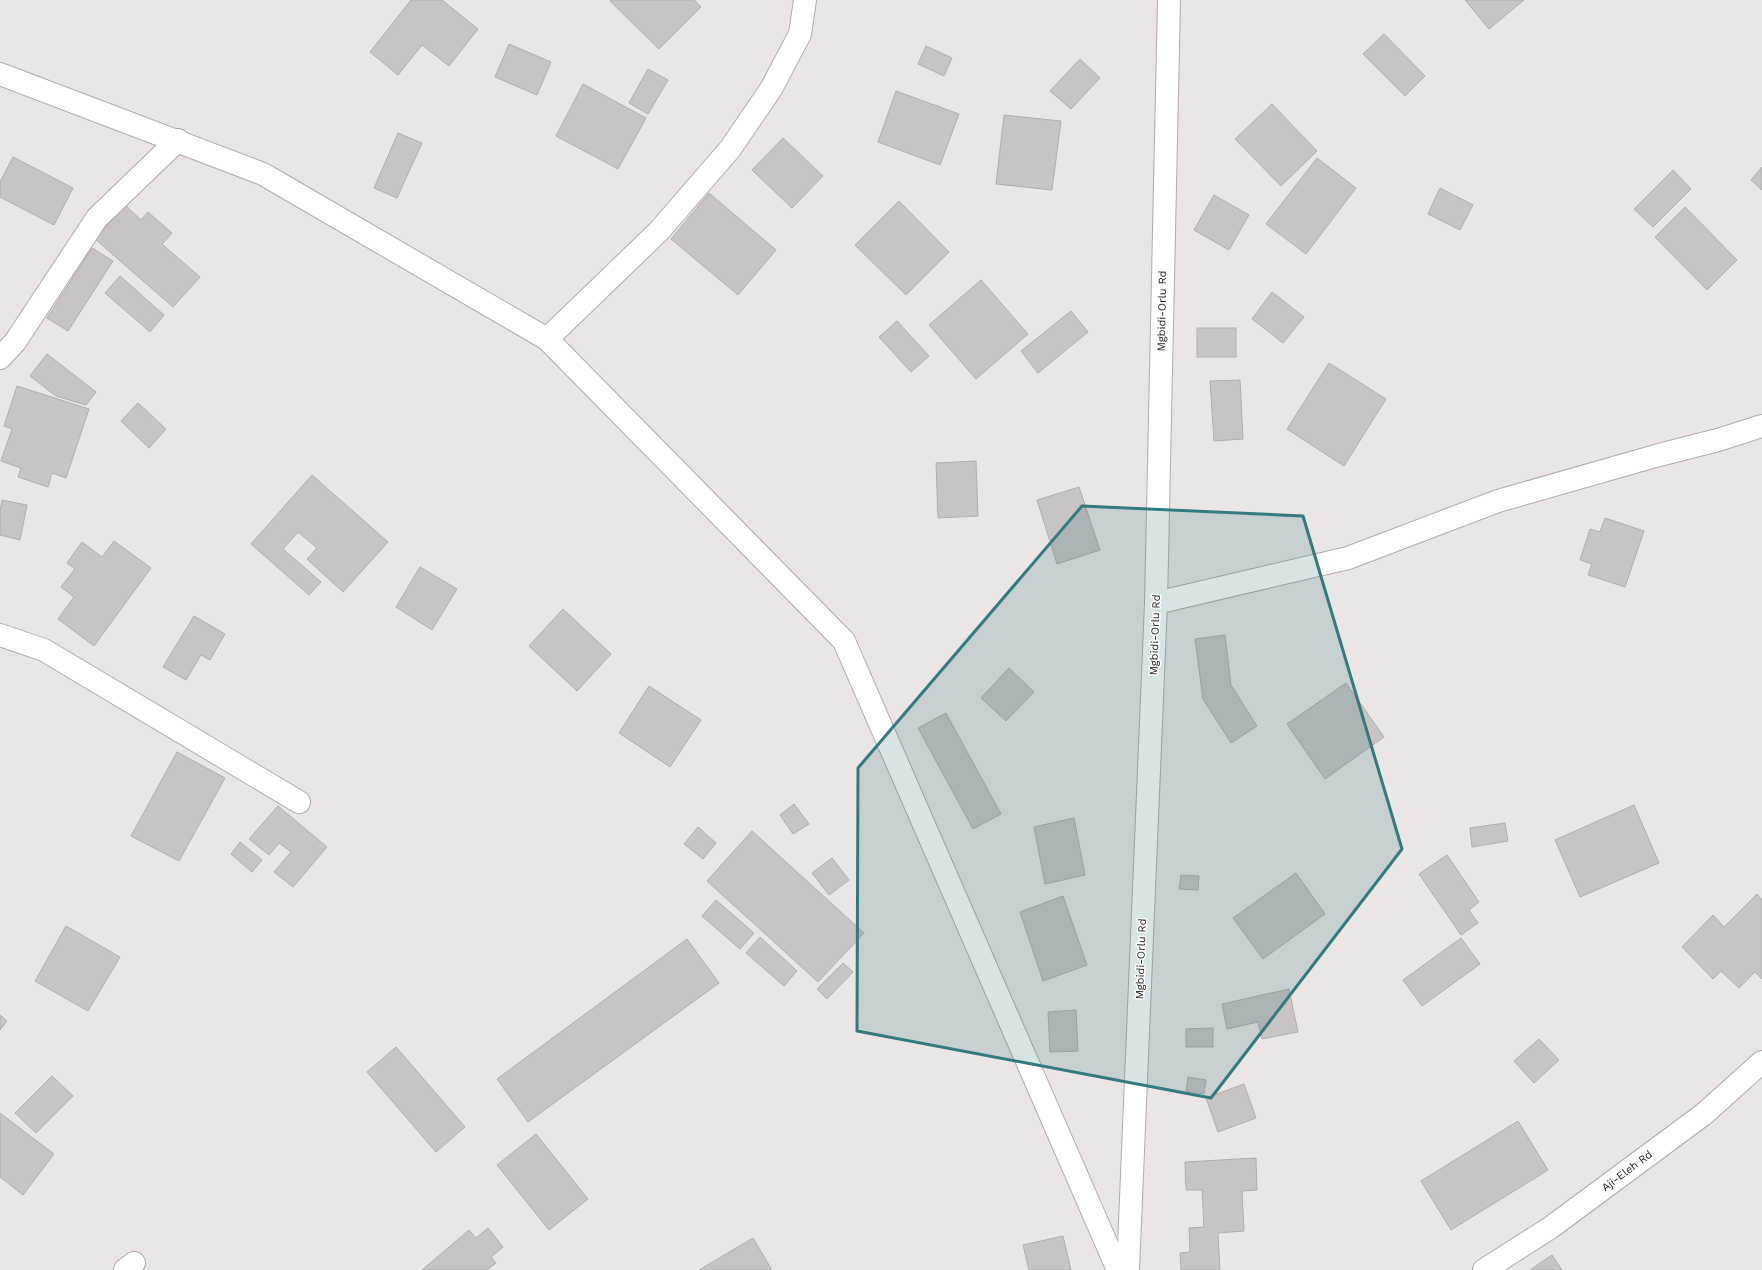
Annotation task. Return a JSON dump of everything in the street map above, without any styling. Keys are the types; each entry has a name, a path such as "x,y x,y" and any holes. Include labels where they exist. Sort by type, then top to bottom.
{"street":[{"path":"547,339 659,231 730,148 771,89 800,34 806,0"},
{"name":"Mgbidi-Orlu Rd","path":"1128,1270 1156,603 1169,0"},
{"path":"0,74 178,140 263,174 547,339 844,641 1118,1270"},
{"path":"0,358 15,342 97,218 178,140"},
{"path":"1156,603 1348,558 1498,501 1658,454 1718,440 1762,426"},
{"path":"0,635 44,650 298,802"},
{"name":"Aji-Eleh Rd","path":"1484,1270 1550,1228 1704,1114 1762,1062"}],"highlighted area":[{"path":"1082,506 1303,516 1402,849 1211,1098 857,1031 858,768"}],"building":[{"path":"411,0 442,0 478,29 449,66 422,45 398,75 370,52"},
{"path":"694,0 701,7 659,49 610,1"},
{"path":"1465,0 1524,0 1489,29"},
{"path":"1384,34 1425,76 1405,96 1363,54"},
{"path":"509,44 551,62 537,95 495,77"},
{"path":"926,46 952,58 944,76 918,64"},
{"path":"1080,59 1100,78 1071,109 1050,91"},
{"path":"648,69 668,80 648,114 629,103"},
{"path":"583,84 646,118 618,169 556,136"},
{"path":"896,91 959,114 940,165 878,142"},
{"path":"1272,104 1317,151 1281,186 1235,139"},
{"path":"1004,115 1061,121 1052,190 996,184"},
{"path":"398,133 422,143 397,198 374,188"},
{"path":"783,138 823,176 792,208 752,170"},
{"path":"13,157 73,188 54,225 0,197 0,182"},
{"path":"1317,158 1356,188 1306,254 1266,224"},
{"path":"1762,167 1762,190 1751,180"},
{"path":"1673,170 1691,189 1653,227 1634,209"},
{"path":"1440,188 1473,205 1460,230 1428,214"},
{"path":"709,193 776,250 738,295 671,239"},
{"path":"1214,195 1249,215 1229,250 1194,230"},
{"path":"899,201 949,252 906,295 855,245"},
{"path":"125,205 141,220 148,212 172,233 162,244 200,277 173,307 95,239"},
{"path":"1685,207 1737,260 1707,290 1655,237"},
{"path":"92,248 113,261 68,331 47,318"},
{"path":"120,276 164,315 150,332 105,293"},
{"path":"981,280 1028,334 976,379 929,325"},
{"path":"1272,292 1304,317 1283,343 1252,319"},
{"path":"1071,311 1088,332 1038,373 1021,351"},
{"path":"897,321 929,356 911,372 879,337"},
{"path":"1197,328 1236,328 1236,357 1197,357"},
{"path":"47,354 96,392 86,405 56,396 30,376"},
{"path":"1329,363 1386,399 1344,466 1287,429"},
{"path":"1240,380 1243,439 1214,441 1210,381"},
{"path":"17,386 89,409 66,478 52,473 48,487 18,477 21,468 1,461 12,429 4,426"},
{"path":"138,403 166,429 149,448 121,421"},
{"path":"976,461 978,516 938,518 936,463"},
{"path":"312,475 388,542 343,592 307,559 317,548 298,532 283,549 321,582 309,595 251,544"},
{"path":"1079,487 1100,550 1057,564 1037,500"},
{"path":"2,500 27,505 20,540 0,535 0,511"},
{"path":"1605,518 1644,531 1625,587 1588,575 1592,564 1580,560 1590,529 1600,532"},
{"path":"114,541 151,568 94,646 58,619 74,597 61,587 75,569 67,563 82,542 102,557"},
{"path":"420,567 457,589 432,630 396,607"},
{"path":"563,609 611,654 577,691 529,646"},
{"path":"194,616 225,634 210,660 201,655 186,680 163,667"},
{"path":"1225,635 1231,685 1257,726 1231,743 1203,699 1195,639"},
{"path":"1009,668 1034,692 1006,721 981,698"},
{"path":"1346,683 1384,737 1325,779 1287,724"},
{"path":"649,686 701,720 670,767 619,733"},
{"path":"946,713 1001,814 973,829 918,728"},
{"path":"177,752 225,778 179,861 131,836"},
{"path":"794,804 809,824 793,834 780,815"},
{"path":"1634,805 1659,863 1580,897 1555,840"},
{"path":"278,806 327,847 293,887 274,872 291,852 279,843 269,855 249,839"},
{"path":"1074,818 1085,875 1045,884 1034,827"},
{"path":"1505,823 1508,841 1472,847 1470,828"},
{"path":"698,827 716,843 703,859 684,844"},
{"path":"752,831 864,933 818,982 707,881"},
{"path":"240,842 262,860 252,872 231,854"},
{"path":"1447,855 1479,902 1469,910 1478,923 1461,935 1419,874"},
{"path":"832,858 849,880 829,895 812,873"},
{"path":"1296,873 1325,914 1263,959 1233,918"},
{"path":"1181,875 1199,876 1198,890 1179,889"},
{"path":"1757,894 1762,900 1762,979 1755,972 1739,988 1721,971 1713,979 1682,947 1713,915 1724,927"},
{"path":"1063,896 1087,965 1043,981 1020,912"},
{"path":"716,900 754,933 740,949 702,916"},
{"path":"66,926 120,957 88,1011 35,981"},
{"path":"760,937 797,971 784,986 746,953"},
{"path":"1461,938 1480,964 1422,1006 1403,980"},
{"path":"687,939 719,983 528,1122 497,1079"},
{"path":"843,963 853,972 827,999 817,989"},
{"path":"1289,989 1298,1032 1262,1039 1258,1022 1227,1029 1222,1004"},
{"path":"1076,1010 1078,1051 1050,1052 1048,1012"},
{"path":"0,1015 7,1021 0,1030"},
{"path":"1213,1028 1213,1047 1186,1047 1186,1029"},
{"path":"1539,1039 1559,1060 1534,1083 1514,1061"},
{"path":"396,1047 465,1127 436,1152 367,1072"},
{"path":"52,1076 73,1096 36,1133 15,1113"},
{"path":"1188,1077 1206,1080 1204,1094 1186,1091"},
{"path":"1244,1084 1256,1118 1218,1132 1206,1098"},
{"path":"0,1113 54,1154 23,1195 0,1177"},
{"path":"1518,1121 1548,1170 1451,1230 1421,1181"},
{"path":"536,1134 588,1199 549,1230 497,1165"},
{"path":"1256,1158 1257,1190 1242,1191 1244,1231 1218,1233 1220,1270 1181,1270 1180,1253 1190,1252 1189,1228 1204,1227 1202,1190 1186,1190 1185,1162"},
{"path":"488,1228 503,1247 491,1257 496,1263 487,1270 422,1270 469,1230 476,1238"},
{"path":"1063,1236 1071,1270 1029,1270 1023,1245"},
{"path":"753,1238 772,1270 699,1270"},
{"path":"1552,1255 1562,1270 1530,1270"}]}
